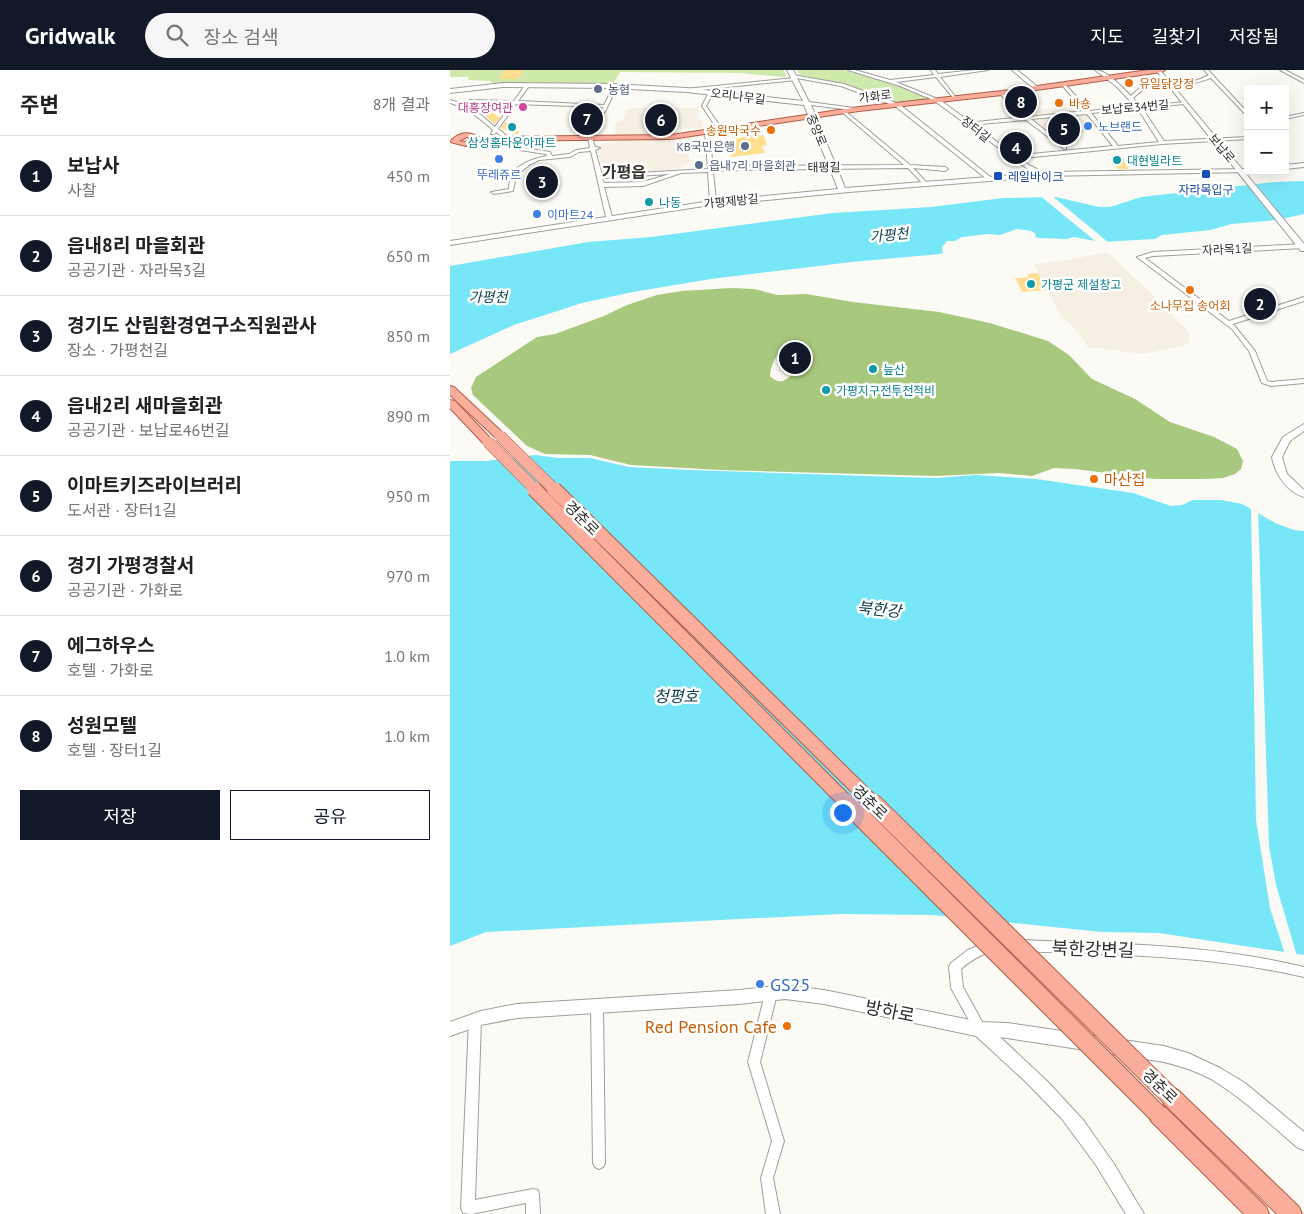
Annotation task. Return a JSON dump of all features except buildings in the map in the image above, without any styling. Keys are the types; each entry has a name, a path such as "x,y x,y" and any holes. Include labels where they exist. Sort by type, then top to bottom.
{"main road":[{"name":"가화로","path":"475,144 495,135 509,140 590,138 636,140 671,137 860,109 1111,79 1160,70"},
{"path":"450,128 475,144"},
{"path":"452,143 456,138 464,136"},
{"path":"452,143 475,144"},
{"name":"경춘로","path":"450,389 456,404 1292,1214"},
{"name":"경춘로","path":"494,439 626,582 1259,1214"}],"street":[{"path":"851,70 891,81 938,101"},
{"path":"933,70 955,99"},
{"path":"891,81 986,70"},
{"path":"1014,70 1036,88"},
{"path":"1097,70 1132,97 1154,126 1162,142"},
{"name":"보납로","path":"1160,70 1167,82 1244,172"},
{"path":"1206,70 1244,112"},
{"path":"1282,70 1304,82"},
{"path":"686,90 792,75 842,85 897,105 990,179"},
{"name":"중앙로","path":"792,75 842,190"},
{"path":"1132,97 1143,87 1167,82 1195,82 1212,76"},
{"path":"1064,84 1116,146"},
{"path":"450,101 460,104 483,118 495,135 528,85"},
{"name":"오리나무길","path":"450,91 475,87 528,85 616,86 711,92 860,109"},
{"path":"609,217 601,185 596,148 590,138 616,86"},
{"path":"717,87 711,92 704,106 720,129"},
{"path":"1002,93 1064,148"},
{"path":"460,104 471,101 606,106"},
{"name":"장터길","path":"938,101 1013,157"},
{"name":"보납로34번길","path":"968,124 1184,102"},
{"path":"845,112 909,166 925,184"},
{"path":"1289,117 1304,114"},
{"path":"707,131 713,203"},
{"path":"1013,157 1162,142 1244,138"},
{"path":"520,139 522,149 546,152 549,153 550,157"},
{"path":"494,192 510,190 514,175 520,168 538,159 596,148"},
{"path":"1013,157 1040,174 1244,173"},
{"path":"1289,167 1304,165"},
{"name":"태평길","path":"600,177 709,169 909,166 945,169"},
{"path":"601,185 651,182 686,170"},
{"name":"보납로","path":"1247,175 1302,246"},
{"name":"가평제방길","path":"450,243 609,217 713,203 842,190 1015,177"},
{"name":"자라목1길","path":"1229,323 1140,258 1142,255 1302,246"},
{"path":"1304,299 1229,323 1252,351 1264,382 1271,384 1304,381"},
{"path":"1304,427 1286,439 1277,457 1281,472 1286,480 1304,494"},
{"name":"북한강변길","path":"980,1029 957,988 955,967 966,957 982,949 1010,945 1103,947 1239,959 1304,972"},
{"name":"방하로","path":"450,1029 475,1020 517,1011 784,992 824,997 980,1029 1007,1030 1164,1054 1188,1061 1215,1073 1239,1089 1304,1142"},
{"path":"771,994 754,1062 778,1142 767,1178 773,1214"},
{"path":"597,1006 599,1163"},
{"path":"475,1020 468,1208 533,1195 533,1214"},
{"path":"980,1029 1038,1083 1077,1126 1113,1175 1136,1214"}],"shaded area":[{"path":"1078,105 1101,130 1053,136 1024,111"},
{"path":"634,108 698,108 697,118 703,121 701,128 660,130 648,135 614,135 616,122 623,120 627,110"},
{"path":"690,136 689,163 683,165 682,168 649,173 602,174 605,164 601,164 596,145 627,140 655,140"},
{"path":"1108,253 1167,308 1189,333 1189,342 1185,345 1143,354 1088,347 1074,328 1061,316 1034,264"}],"green space":[{"path":"450,70 784,70 786,76 739,73 620,72 614,83 491,84 491,81 468,80 469,77 450,77"},
{"path":"797,70 843,70 895,84 929,99 898,103 840,83 800,75"},
{"path":"731,288 754,289 777,295 806,294 853,302 939,312 990,323 1048,341 1069,355 1092,379 1135,399 1170,422 1214,437 1237,449 1243,461 1241,469 1235,474 1223,478 1154,479 1054,468 1032,476 1000,473 935,476 722,470 631,465 590,455 545,454 527,446 473,395 471,388 476,377 537,337 555,334 657,295 682,291","holes":["793,350 806,351 812,354 811,357 789,377 779,381 770,376 774,360 781,352"]}],"water":[{"name":"가평천","path":"1304,181 1304,214 1277,220 1232,224 1210,230 1162,235 1155,239 1101,242 1074,237 1067,239 1038,238 1031,231 1017,229 1000,235 988,234 962,237 955,241 947,241 942,247 943,253 940,254 852,262 711,279 582,303 514,325 450,354 450,266 588,242 651,237 833,213 931,207 1003,198 1056,197 1099,207 1110,207 1141,197 1275,182"},
{"name":"청평호","path":"535,455 559,458 590,458 629,467 690,470 936,478 976,475 1036,479 1133,493 1171,506 1182,505 1193,500 1222,500 1242,504 1275,523 1294,530 1304,531 1304,955 1159,933 1102,932 933,915 840,914 486,932 450,946 450,461 486,461"}],"pier":[{"path":"1039,195 1051,195 1109,243 1099,244"},
{"path":"1251,505 1258,509 1269,846 1276,885 1297,956 1285,954 1270,908 1256,820"}],"tunnel":[{"path":"1015,177 1038,174"}],"place":[{"name":"유일닭강정","path":"1129,83"},
{"name":"농협","path":"598,89"},
{"name":"성원모텔","path":"1021,102"},
{"name":"바숑","path":"1059,103"},
{"name":"대흥장여관","path":"523,107"},
{"name":"에그하우스","path":"587,119"},
{"name":"경기 가평경찰서","path":"661,120"},
{"name":"노브랜드","path":"1088,126"},
{"name":"삼성홈타운아파트","path":"512,127"},
{"name":"이마트키즈라이브러리","path":"1064,129"},
{"name":"송원막국수","path":"771,130"},
{"name":"KB국민은행","path":"745,146"},
{"name":"읍내2리 새마을회관","path":"1016,148"},
{"name":"뚜레쥬르","path":"499,159"},
{"name":"대현빌라트","path":"1117,160"},
{"name":"읍내7리 마을회관","path":"699,165"},
{"name":"자라목입구","path":"1206,174"},
{"name":"레일바이크","path":"998,176"},
{"name":"경기도 산림환경연구소직원관사","path":"542,182"},
{"name":"나동","path":"649,202"},
{"name":"이마트24","path":"537,214"},
{"name":"가평군 제설창고","path":"1031,284"},
{"name":"소나무집 송어회","path":"1190,290"},
{"name":"읍내8리 마을회관","path":"1260,304"},
{"name":"보납사","path":"795,358"},
{"name":"늪산","path":"873,369"},
{"name":"가평지구전투전적비","path":"826,390"},
{"name":"마산집","path":"1094,479"},
{"name":"GS25","path":"760,984"},
{"name":"Red Pension Cafe","path":"787,1026"}],"district":[{"name":"가평읍","path":"624,172"}],"water label":[{"name":"북한강","path":"879,609"}]}
